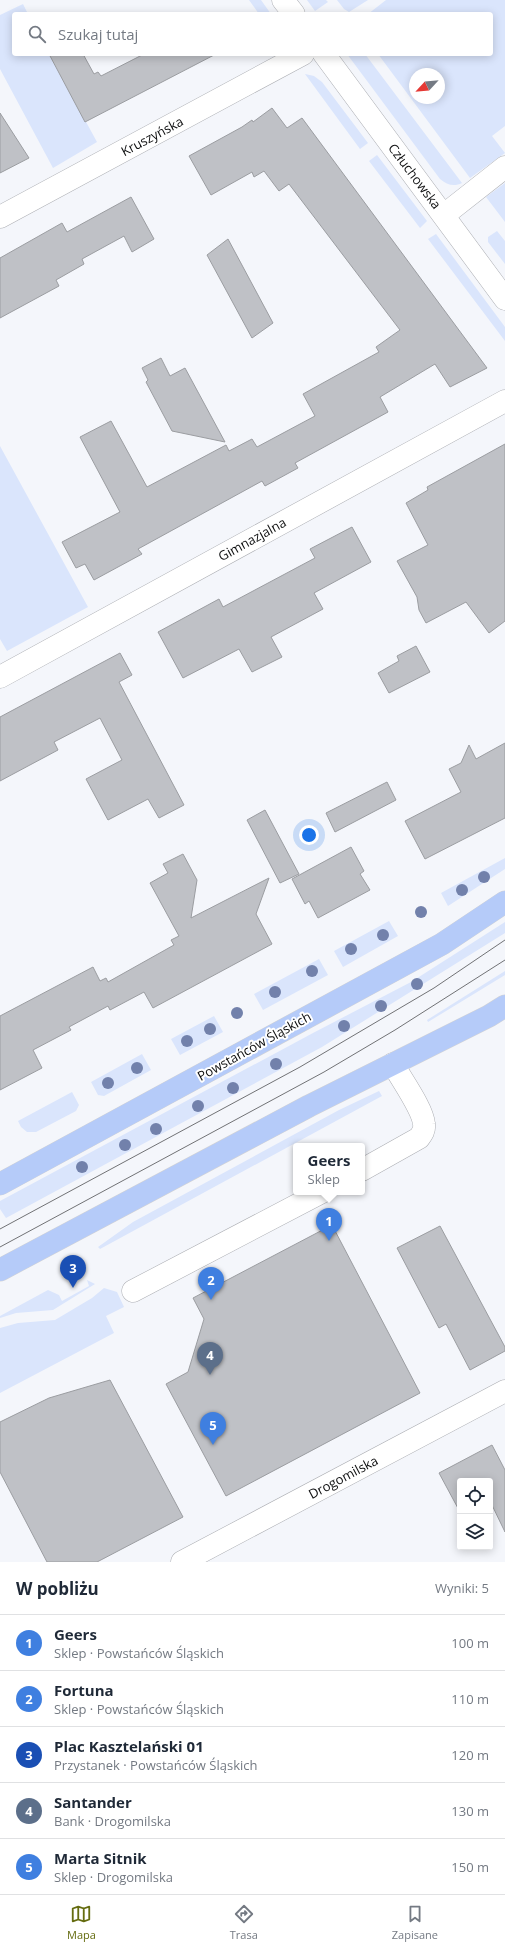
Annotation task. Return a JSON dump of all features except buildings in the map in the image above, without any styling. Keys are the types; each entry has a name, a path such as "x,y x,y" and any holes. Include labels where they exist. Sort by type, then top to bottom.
{"main road":[{"name":"Powstańców Śląskich","path":"0,1184 442,944 505,902"},
{"path":"0,1270 309,1106 489,1016 505,1006"}],"street":[{"path":"284,0 293,12"},
{"name":"Kruszyńska","path":"0,217 299,56"},
{"name":"Człuchowska","path":"325,56 505,299"},
{"path":"444,215 505,167"},
{"name":"Gimnazjalna","path":"0,677 505,401"},
{"path":"365,1168 419,1138 424,1132 425,1125 422,1115 393,1064"},
{"path":"133,1290 316,1195"},
{"name":"Drogomilska","path":"182,1562 505,1391"}],"shaded area":[{"path":"249,0 261,0 270,12 258,12"},
{"path":"307,0 326,0 328,2 315,11"},
{"path":"337,0 368,0 349,12 344,9"},
{"path":"386,0 505,0 505,126 492,136 505,153 470,178 415,104 445,104 445,68 409,68 409,96 379,56 493,56 493,12 371,12"},
{"path":"23,4 27,12 12,12 12,56 50,56 97,142 53,168 0,69 0,15"},
{"path":"348,56 367,56 462,183 451,185 440,179"},
{"path":"305,74 314,76 322,82 368,143 360,149"},
{"path":"377,155 427,221 420,228 369,161"},
{"path":"505,183 505,222 486,197"},
{"path":"497,231 505,241 505,264 488,242 488,237"},
{"path":"436,234 505,327 505,341 428,239"},
{"path":"0,446 88,607 7,651 0,639"},
{"path":"505,858 505,869 448,906 441,893"},
{"path":"389,921 398,936 343,967 334,951"},
{"path":"505,922 505,933 322,1047 6,1218 0,1209 0,1201 411,982"},
{"path":"319,959 328,975 263,1010 254,994"},
{"path":"505,971 505,975 428,1022 427,1020"},
{"path":"214,1016 223,1032 180,1055 171,1039"},
{"path":"142,1054 151,1070 104,1096 98,1095 91,1082"},
{"path":"379,1091 382,1096 100,1249 98,1247 133,1222 339,1110"},
{"path":"72,1092 79,1105 76,1111 36,1132 27,1132 21,1127 18,1121"},
{"path":"87,1280 95,1284 53,1310 16,1313 0,1318 0,1316 48,1290 59,1295 62,1301 89,1286"},
{"path":"104,1288 117,1292 124,1307 106,1316 114,1333 0,1393 0,1328 18,1323 55,1320 92,1298"}],"tram line":[{"path":"0,1229 300,1067 434,988 505,940"},
{"path":"0,1247 324,1072 395,1030 505,960"}],"place":[{"name":"Geers","path":"329,1241"},
{"name":"Plac Kasztelański 01","path":"73,1288"},
{"name":"Fortuna","path":"211,1300"},
{"name":"Santander","path":"210,1375"},
{"name":"Marta Sitnik","path":"213,1445"}]}
